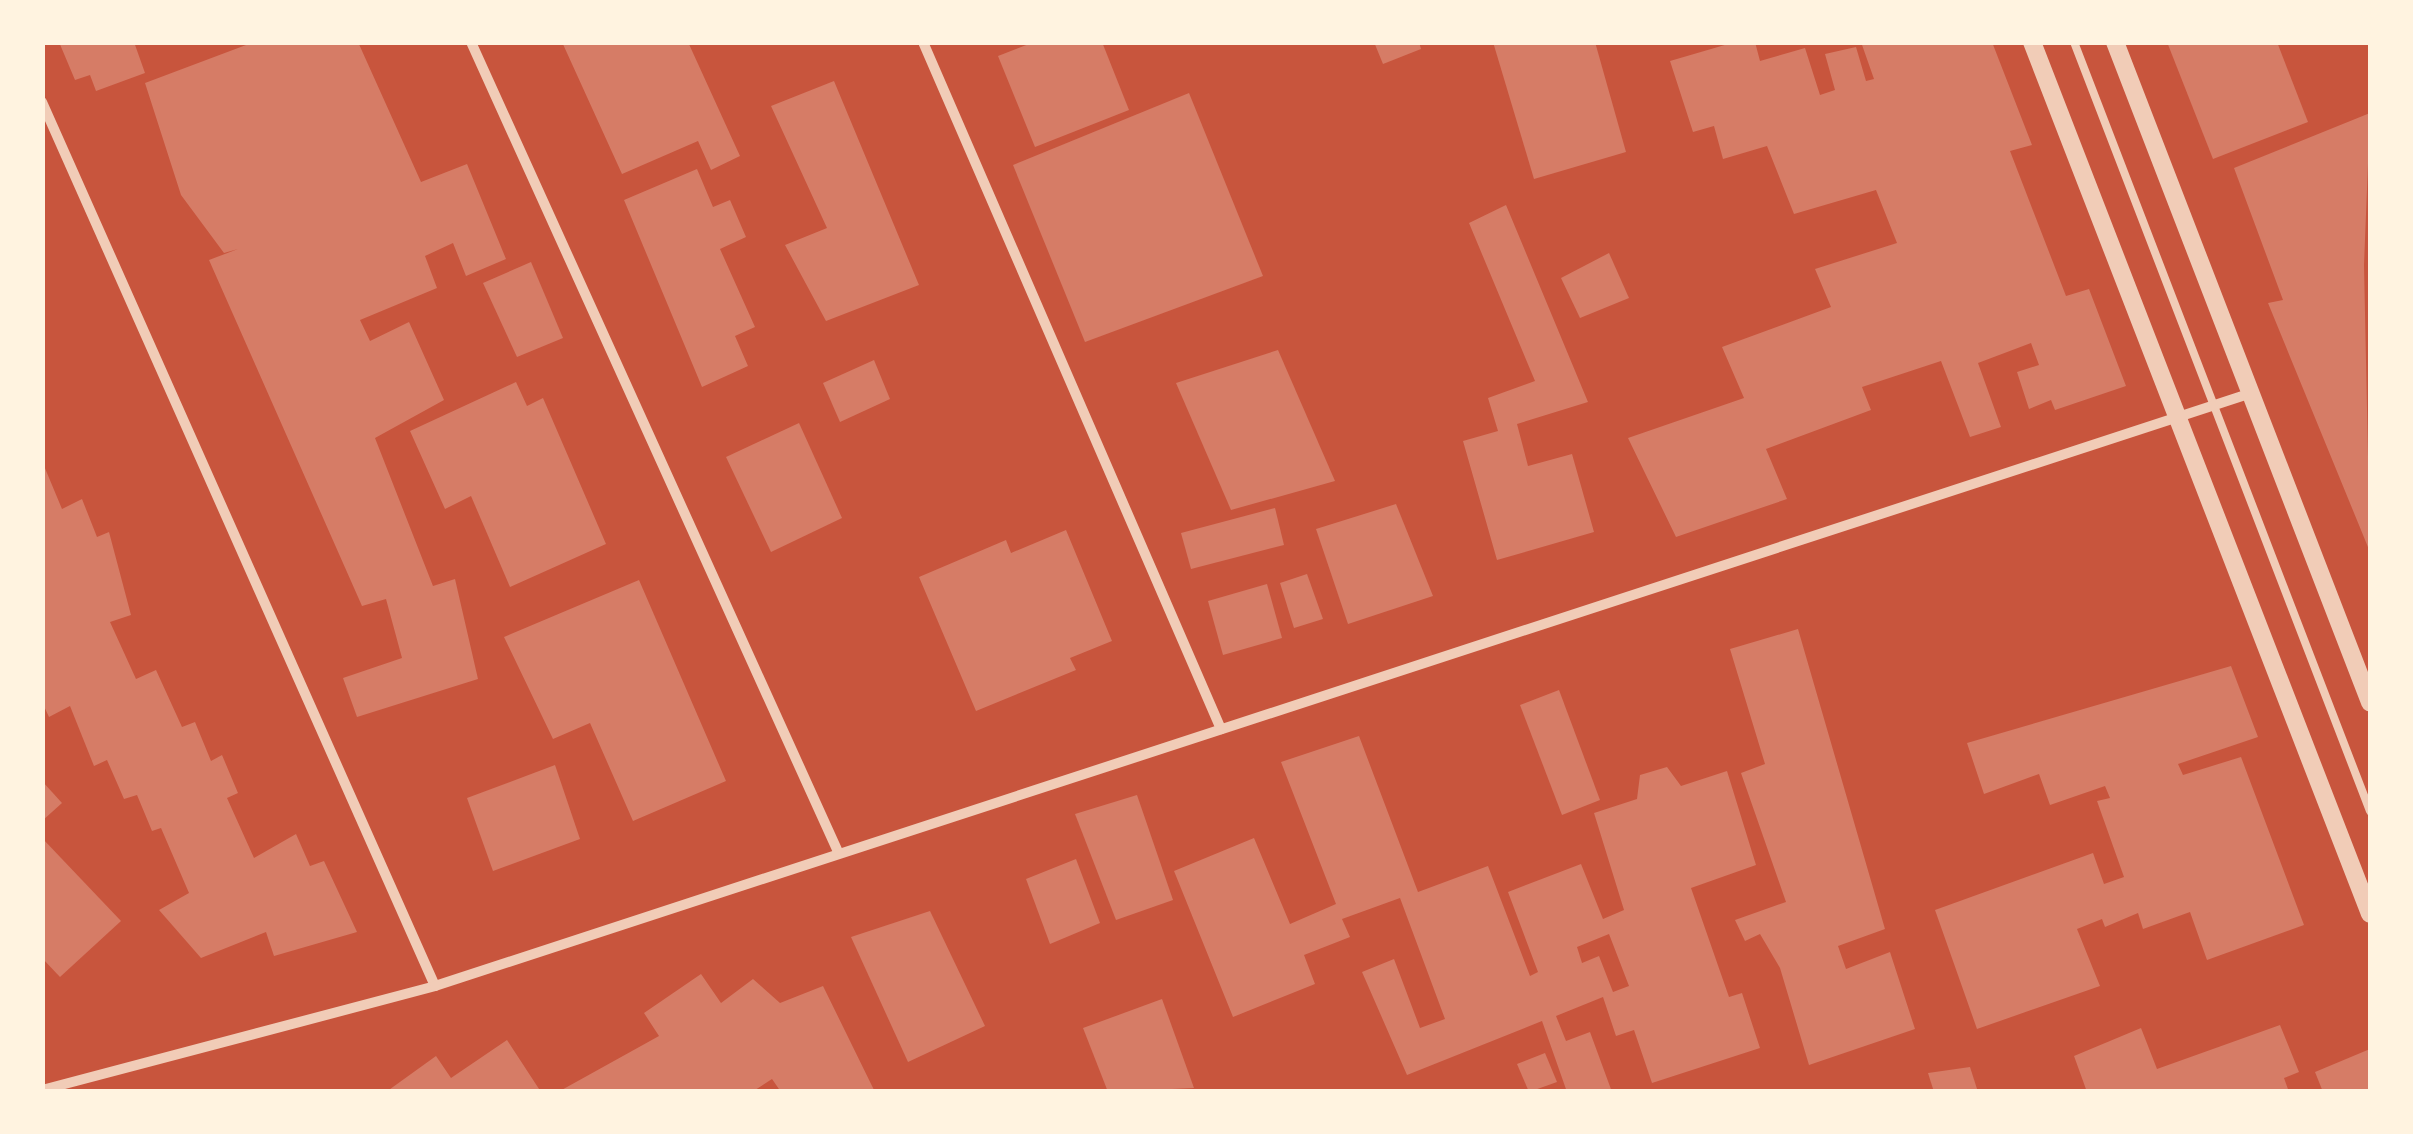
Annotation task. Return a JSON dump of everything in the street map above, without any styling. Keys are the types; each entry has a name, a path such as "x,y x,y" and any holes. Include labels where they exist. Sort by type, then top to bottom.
{"street":[{"path":"471,42 839,854"},
{"path":"922,42 1221,728"},
{"path":"2032,42 2370,914"},
{"path":"2115,42 2370,702"},
{"path":"42,102 434,986"},
{"path":"42,1090 434,986 2251,392"}],"lane":[{"path":"2074,42 2370,812"}],"building":[{"path":"59,42 134,42 145,73 96,91 90,75 75,80"},
{"path":"254,42 358,42 421,182 467,164 506,259 466,276 453,243 425,256 437,288 360,320 370,341 409,322 444,400 375,438 433,586 455,579 478,679 357,717 343,678 402,658 386,599 362,606 209,260 238,249 224,253 181,195 145,83"},
{"path":"562,42 688,42 740,156 711,170 698,141 622,174"},
{"path":"1034,42 1102,42 1129,110 1035,147 998,56"},
{"path":"1374,42 1419,42 1421,49 1383,64"},
{"path":"1493,42 1595,42 1626,152 1534,179"},
{"path":"1735,42 1755,42 1760,61 1805,48 1820,95 1835,90 1825,54 1856,47 1866,81 1874,79 1861,42 1992,42 2032,145 2010,151 2066,296 2089,289 2126,386 2055,410 2051,400 2029,409 2017,372 2039,365 2031,343 1978,363 2001,427 1970,437 1941,361 1862,387 1871,410 1766,449 1787,499 1676,537 1628,438 1744,398 1722,347 1831,307 1815,269 1897,243 1876,190 1794,214 1767,146 1723,159 1714,126 1693,132 1670,61"},
{"path":"2167,42 2277,42 2308,122 2213,159"},
{"path":"834,81 919,285 826,321 785,245 827,228 771,106"},
{"path":"1189,93 1263,276 1085,342 1013,165"},
{"path":"2370,113 2364,265 2370,552 2268,303 2283,300 2234,168"},
{"path":"697,169 713,207 730,200 746,237 720,249 755,327 735,336 748,366 702,387 624,200"},
{"path":"1506,205 1588,402 1517,424 1528,466 1572,454 1594,532 1497,560 1463,441 1498,431 1488,398 1535,381 1469,223"},
{"path":"1609,253 1629,298 1580,318 1561,278"},
{"path":"531,262 563,338 517,357 483,283"},
{"path":"1278,350 1335,481 1231,510 1176,383"},
{"path":"874,360 890,399 840,422 823,383"},
{"path":"516,382 527,406 543,398 606,544 510,587 471,496 445,509 410,431"},
{"path":"799,423 842,518 771,552 726,457"},
{"path":"42,461 62,509 82,499 97,537 109,532 131,615 110,622 136,679 156,670 182,727 195,722 211,761 222,755 238,793 227,798 254,858 296,834 310,866 324,861 357,932 274,956 266,932 201,958 159,910 189,893 161,828 152,831 137,795 124,799 107,760 94,766 70,706 49,717 42,702"},
{"path":"1396,504 1433,596 1348,624 1316,529"},
{"path":"1275,508 1284,545 1191,569 1181,533"},
{"path":"1066,530 1112,641 1070,658 1076,670 976,711 919,577 1006,540 1011,553"},
{"path":"1307,574 1323,619 1294,628 1280,583"},
{"path":"639,580 726,781 633,821 590,723 553,739 504,637"},
{"path":"1267,584 1282,638 1223,655 1208,601"},
{"path":"1798,629 1885,929 1838,946 1846,969 1890,952 1915,1029 1809,1065 1780,968 1760,934 1745,941 1735,920 1786,902 1741,773 1765,764 1730,649"},
{"path":"2231,666 2258,737 2178,764 2183,775 2241,757 2304,925 2207,960 2190,912 2143,929 2138,913 2105,927 2102,919 2077,929 2100,986 1977,1029 1935,910 2093,853 2104,884 2124,877 2097,801 2110,798 2105,786 2050,805 2039,774 1984,794 1967,743"},
{"path":"1559,690 1600,800 1562,815 1520,705"},
{"path":"1359,736 1418,892 1488,866 1530,976 1538,972 1508,892 1581,864 1603,919 1624,910 1594,813 1637,799 1640,775 1667,767 1681,786 1727,771 1756,865 1691,888 1729,997 1742,993 1760,1048 1652,1083 1634,1030 1616,1036 1603,997 1556,1016 1566,1041 1590,1032 1612,1092 1567,1092 1542,1021 1407,1075 1362,972 1394,959 1420,1028 1445,1019 1400,898 1342,919 1350,937 1304,955 1315,984 1233,1017 1174,871 1254,838 1290,924 1336,904 1281,762","holes":["1609,934 1629,986 1613,992 1599,956 1582,963 1577,947"]},
{"path":"555,765 580,839 493,871 467,798"},
{"path":"42,781 62,803 42,821"},
{"path":"1137,795 1173,900 1116,920 1075,814"},
{"path":"42,838 121,921 60,977 42,958"},
{"path":"1076,859 1100,923 1050,944 1026,879"},
{"path":"930,911 985,1026 908,1062 851,937"},
{"path":"701,974 721,1003 753,979 780,1003 823,986 875,1092 781,1092 772,1079 752,1092 558,1092 659,1036 644,1013"},
{"path":"1162,999 1194,1088 1108,1092 1083,1028"},
{"path":"2280,1025 2299,1072 2284,1078 2289,1092 2087,1092 2074,1056 2141,1028 2157,1069"},
{"path":"507,1040 541,1092 386,1092 436,1056 451,1078"},
{"path":"2370,1049 2370,1092 2323,1092 2315,1072"},
{"path":"1545,1053 1557,1082 1529,1092 1517,1064"},
{"path":"1970,1067 1978,1092 1934,1092 1928,1073"}]}
